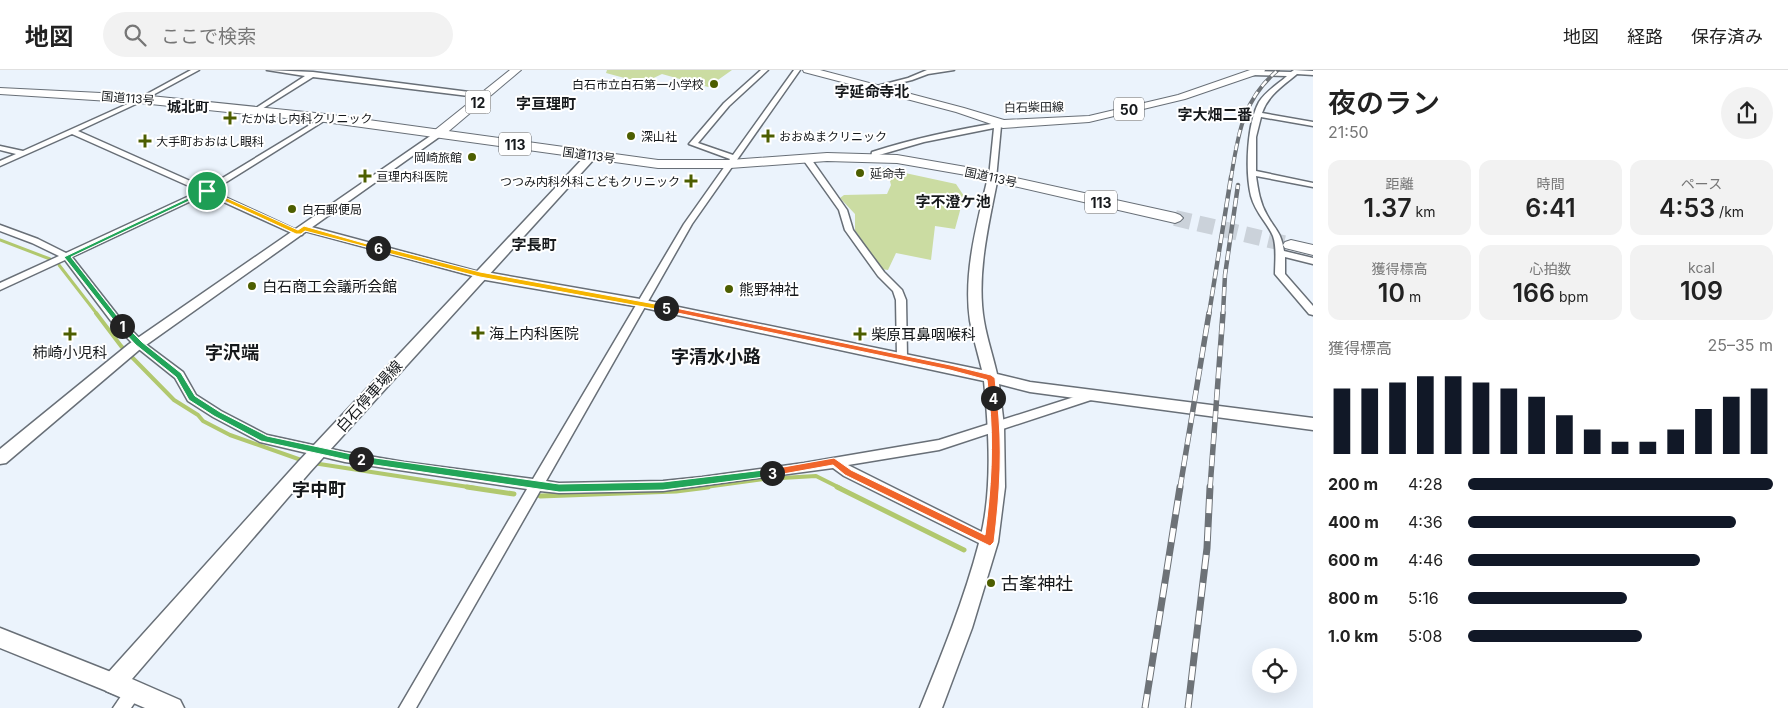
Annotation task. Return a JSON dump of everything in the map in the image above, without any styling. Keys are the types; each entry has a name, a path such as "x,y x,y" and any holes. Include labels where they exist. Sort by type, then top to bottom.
{"highway":[{"name":"国道113号","path":"0,91 140,99 325,118 658,164 806,158 875,158 928,164 1175,218"},
{"path":"1286,249 1313,250"}],"main road":[{"name":"12","path":"439,133 516,70"},
{"name":"白石柴田線","path":"808,70 876,86 898,94 978,115 1001,124 1089,119 1161,102 1256,72"},
{"name":"白石停車場線","path":"123,694 313,457 591,156"},
{"path":"123,694 172,708"}],"street":[{"path":"0,164 140,99 196,70"},
{"path":"270,70 485,96"},
{"path":"255,111 319,70"},
{"path":"733,161 693,144 720,109 746,83 765,70"},
{"path":"407,708 640,303 688,224 797,70"},
{"path":"876,86 910,79 927,71 951,70"},
{"path":"1256,72 1313,73"},
{"path":"1295,72 1269,94 1262,103 1252,137 1252,173 1255,195 1262,214 1276,236 1286,249 1313,261"},
{"path":"1260,115 1313,124"},
{"path":"0,287 207,191 325,118"},
{"path":"875,158 875,154 942,134 1001,124 993,177 979,239 976,277 977,320 991,378 996,426 996,487 990,542 962,628 931,708"},
{"path":"72,130 207,191 301,230 480,274 640,303 902,357 1030,387 1313,424"},
{"path":"0,458 132,348 439,133"},
{"path":"0,148 23,153"},
{"path":"806,158 843,210 849,230 881,274 897,290 901,300 902,357"},
{"path":"1252,173 1313,185"},
{"path":"0,228 36,241 67,257 115,319 132,348 178,375 192,398 217,414 264,439 313,457 404,467 536,486 597,488 663,486 785,471 939,445 1092,395"},
{"path":"1286,249 1280,274 1313,312"},
{"path":"834,462 848,472 990,542"},
{"path":"0,638 123,694"}],"green space":[{"path":"607,70 732,70 708,87 662,74 643,83 606,73"},
{"path":"882,168 956,184 964,196 955,229 935,226 931,260 896,253 888,270 881,269 855,230 855,214 840,198 844,195 887,194 891,185 888,173 882,171"}],"waterway":[{"path":"0,240 50,259"},
{"path":"59,265 97,314"},
{"path":"96,313 121,346 174,400 198,415 203,421 230,435 304,461"},
{"path":"313,463 475,488"},
{"path":"698,488 764,479 816,476 840,488"},
{"path":"467,487 514,494"},
{"path":"540,496 676,491 708,487"},
{"path":"837,487 964,550"}],"tunnel":[{"path":"1175,218 1291,245"}],"railway":[{"path":"1231,178 1239,133 1249,106 1256,93 1278,70"},
{"path":"1209,314 1231,177"},
{"path":"1223,314 1225,275 1238,185"},
{"path":"1180,488 1209,313"},
{"path":"1210,488 1223,313"},
{"path":"1145,708 1180,487"},
{"path":"1188,708 1207,548 1210,487"}],"place":[{"name":"白石市立白石第一小学校","path":"714,84"},
{"name":"たかはし内科クリニック","path":"230,118"},
{"name":"深山社","path":"631,136"},
{"name":"おおぬまクリニック","path":"768,136"},
{"name":"大手町おおはし眼科","path":"145,141"},
{"name":"岡崎旅館","path":"472,157"},
{"name":"延命寺","path":"860,173"},
{"name":"亘理内科医院","path":"365,176"},
{"name":"つつみ内科外科こどもクリニック","path":"691,181"},
{"name":"白石郵便局","path":"292,209"},
{"name":"白石商工会議所会館","path":"252,286"},
{"name":"熊野神社","path":"729,289"},
{"name":"海上内科医院","path":"478,333"},
{"name":"柿崎小児科","path":"70,334"},
{"name":"柴原耳鼻咽喉科","path":"860,334"},
{"name":"古峯神社","path":"991,583"}],"district":[{"name":"字延命寺北","path":"872,91"},
{"name":"字亘理町","path":"546,103"},
{"name":"城北町","path":"188,106"},
{"name":"字大畑二番","path":"1215,114"},
{"name":"字不澄ケ池","path":"953,201"},
{"name":"字長町","path":"534,244"},
{"name":"字沢端","path":"232,352"},
{"name":"字清水小路","path":"716,356"},
{"name":"字中町","path":"319,489"}],"route":[{"path":"207,191 299,233 304,228 438,265 640,303 950,367 991,378 996,426 996,487 990,542 848,472 834,462 804,468 663,486 559,488 404,467 346,457 264,439 217,414 192,398 178,375 139,344 115,319 67,257 207,191"}]}
